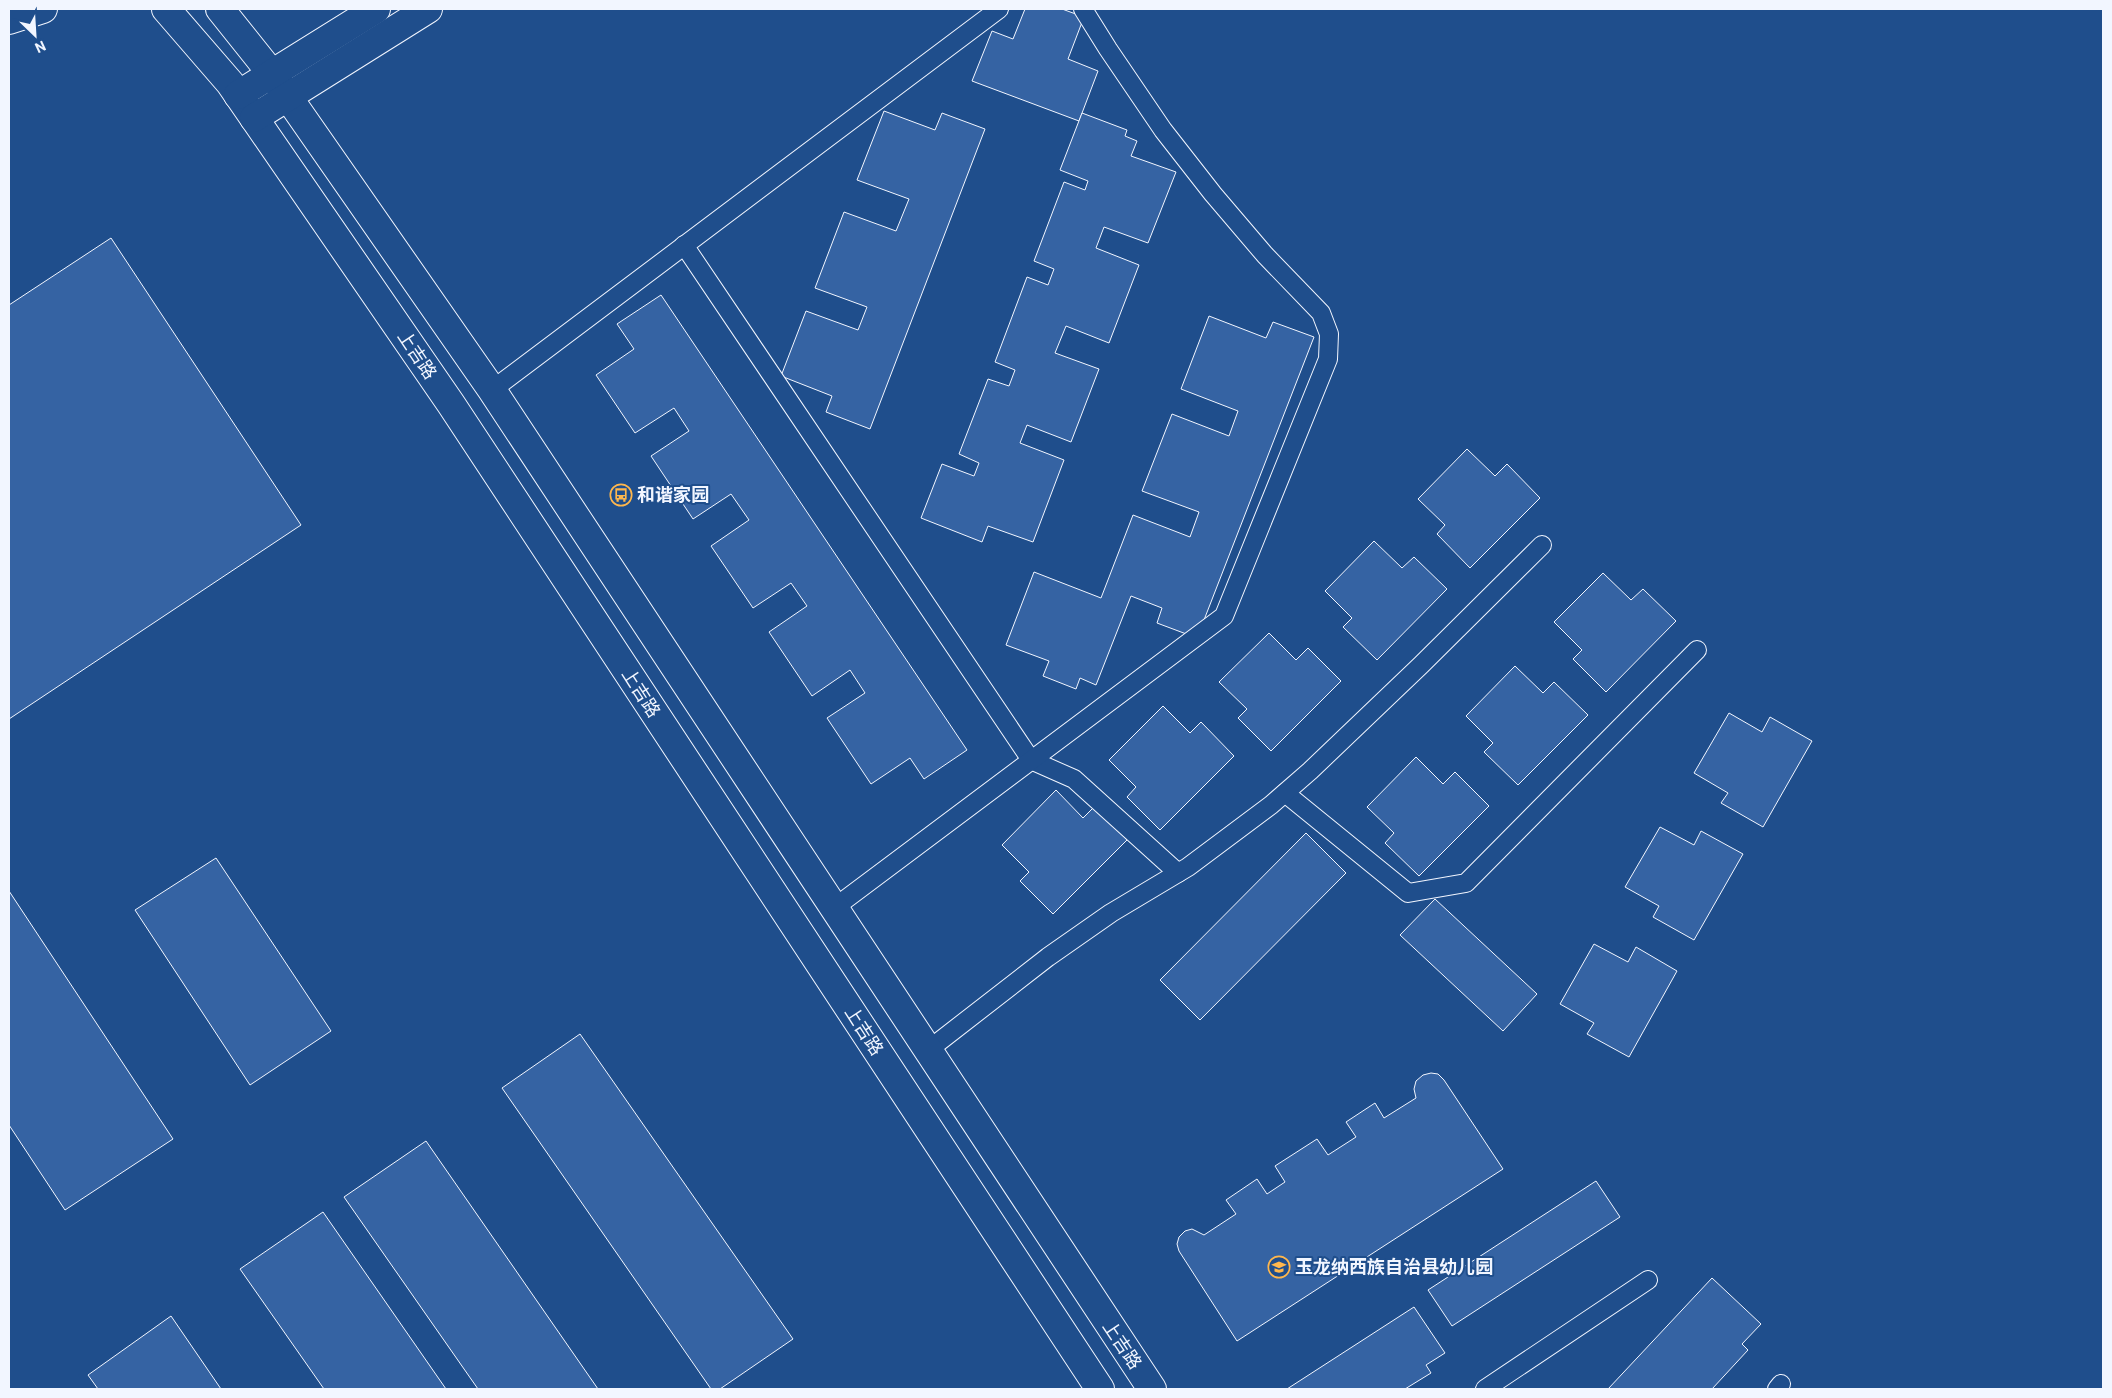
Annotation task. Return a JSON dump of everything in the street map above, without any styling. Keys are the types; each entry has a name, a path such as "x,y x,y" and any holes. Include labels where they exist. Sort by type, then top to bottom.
{"main road":[{"path":"9,20 43,9"},
{"name":"上吉路","path":"166,9 197,43 238,95 450,404 1100,1389"},
{"name":"上吉路","path":"220,9 272,74 492,390 1152,1389"},
{"path":"238,95 376,9"},
{"path":"254,118 428,9"}],"lane":[{"path":"492,390 999,9"},
{"path":"834,908 1224,616 1328,359 1329,334 1321,313 1265,255 1196,173 1158,122 1083,9"},
{"path":"684,245 1031,760 1074,779 1178,873"},
{"path":"928,1051 1048,957 1095,924 1178,873 1285,793 1421,665 1542,544"},
{"path":"1285,793 1408,894 1466,883 1697,650"},
{"path":"1485,1389 1648,1280"}],"building":[{"path":"1025,9 1062,9 1084,17 1068,59 1098,71 1079,121 972,81 992,31 1013,39"},
{"path":"884,111 935,130 942,113 985,129 870,429 826,412 832,396 781,376 806,311 858,330 867,307 815,288 844,212 896,231 909,199 857,180"},
{"path":"1082,113 1127,130 1125,136 1137,141 1131,156 1176,172 1148,243 1104,227 1096,248 1139,265 1109,343 1066,326 1055,353 1099,369 1071,442 1027,425 1020,443 1064,460 1033,542 988,526 982,542 921,518 942,464 974,476 979,463 959,454 988,379 1009,386 1015,370 995,362 1027,277 1048,285 1054,269 1034,261 1064,182 1085,190 1088,181 1060,170"},
{"path":"111,238 301,525 9,719 9,305"},
{"path":"661,295 967,750 924,779 910,758 871,784 827,718 865,693 850,670 812,696 769,632 807,606 791,583 753,608 711,546 749,520 731,494 693,519 651,456 689,431 674,408 635,433 596,375 634,349 617,324"},
{"path":"1209,316 1266,338 1273,322 1314,337 1197,638 1157,623 1162,608 1131,596 1096,685 1080,678 1076,689 1043,676 1049,661 1006,645 1034,572 1101,598 1133,515 1190,537 1199,512 1142,491 1172,414 1229,436 1238,411 1181,389"},
{"path":"1467,449 1495,476 1507,464 1540,498 1470,568 1437,534 1445,525 1418,499"},
{"path":"1374,541 1402,568 1414,557 1447,589 1377,660 1343,627 1352,618 1325,591"},
{"path":"1603,573 1631,600 1643,589 1676,621 1606,692 1573,659 1582,650 1554,622"},
{"path":"1269,633 1296,660 1308,648 1341,681 1271,751 1238,718 1247,709 1219,682"},
{"path":"1515,666 1543,693 1554,682 1588,715 1518,785 1484,752 1493,743 1466,716"},
{"path":"1163,706 1190,733 1201,722 1234,756 1160,830 1127,797 1136,787 1109,760"},
{"path":"1729,713 1762,732 1770,717 1812,741 1763,827 1721,803 1728,793 1694,773"},
{"path":"1416,757 1443,784 1455,772 1489,806 1419,876 1385,843 1394,833 1367,807"},
{"path":"1056,790 1083,818 1094,807 1127,840 1053,914 1020,881 1029,872 1002,845"},
{"path":"1660,827 1694,845 1701,831 1743,854 1694,940 1653,917 1659,906 1625,887"},
{"path":"1306,833 1346,873 1200,1020 1160,980"},
{"path":"216,858 331,1031 250,1085 135,910"},
{"path":"9,891 173,1139 65,1210 9,1125"},
{"path":"1435,899 1537,994 1503,1031 1400,935"},
{"path":"1594,944 1628,962 1636,947 1677,971 1629,1057 1587,1034 1594,1023 1560,1004"},
{"path":"580,1034 793,1339 720,1389 711,1389 502,1088"},
{"path":"1438,1074 1444,1080 1503,1169 1237,1341 1179,1251 1177,1244 1179,1237 1185,1231 1192,1229 1204,1235 1236,1214 1226,1200 1257,1179 1267,1194 1285,1182 1275,1166 1317,1139 1328,1155 1356,1137 1346,1122 1375,1103 1384,1118 1416,1098 1414,1089 1416,1081 1423,1075"},
{"path":"426,1141 598,1389 478,1389 344,1197"},
{"path":"1596,1181 1620,1217 1452,1326 1428,1290"},
{"path":"323,1212 446,1389 324,1389 240,1269"},
{"path":"1712,1278 1761,1324 1742,1344 1748,1350 1712,1389 1608,1389"},
{"path":"1414,1307 1445,1353 1426,1365 1431,1373 1405,1389 1287,1389"},
{"path":"171,1316 221,1389 98,1389 88,1375"}],"place":[{"name":"和谐家园","path":"621,495"},
{"name":"玉龙纳西族自治县幼儿园","path":"1279,1267"}]}
